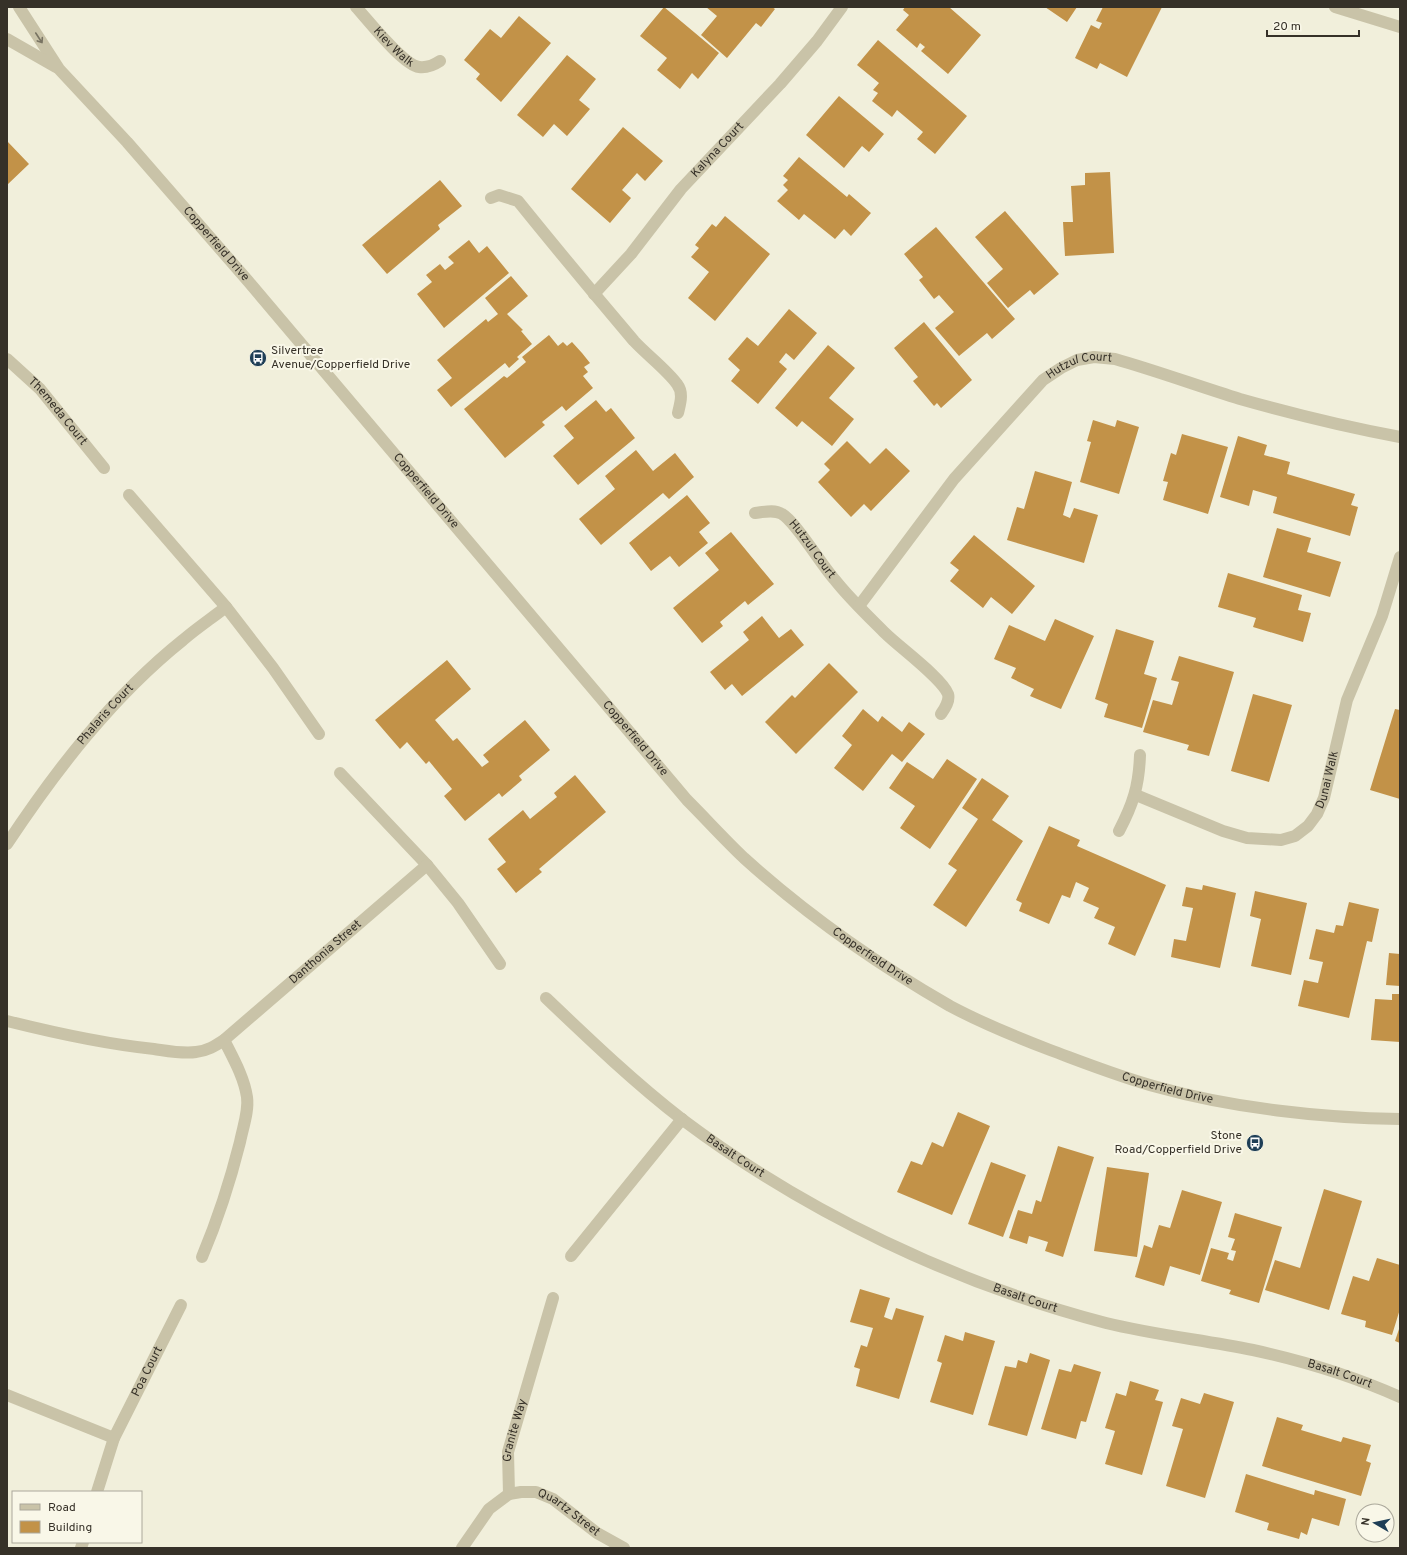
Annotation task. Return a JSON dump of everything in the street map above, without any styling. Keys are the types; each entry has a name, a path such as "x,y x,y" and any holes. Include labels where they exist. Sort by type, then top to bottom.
{"street":[{"name":"Copperfield Drive","path":"19,7 59,69 127,142 248,281 687,800 744,857 792,898 888,967 952,1006 1017,1037 1082,1062 1156,1087 1220,1101 1301,1113 1370,1119 1400,1119"},
{"name":"Kiev Walk","path":"356,7 383,38 406,61 418,68 429,67 440,61"},
{"name":"Kalyna Court","path":"594,294 631,254 681,189 817,41 842,7"},
{"path":"1334,7 1400,27"},
{"name":"Copperfield Drive","path":"7,39 59,69"},
{"path":"491,198 499,195 518,201 644,353 677,384 681,392 678,413"},
{"name":"Hutzul Court","path":"859,606 954,479 1006,420 1043,380 1061,368 1077,360 1094,357 1115,359 1290,412 1352,428 1400,437"},
{"name":"Themeda Court","path":"7,359 40,389 104,468"},
{"path":"129,495 226,606 320,734"},
{"name":"Hutzul Court","path":"755,513 772,511 782,514 793,525 835,580 859,606 898,646 942,685 948,695 948,704 941,714"},
{"name":"Dunai Walk","path":"1136,795 1223,831 1247,838 1281,840 1295,836 1308,826 1317,814 1324,798 1347,700 1382,616 1400,557"},
{"name":"Phalaris Court","path":"7,844 36,800 106,715 182,640 226,606"},
{"path":"1118,831 1136,795 1139,778 1140,755"},
{"path":"340,773 427,866 458,903 500,964"},
{"name":"Danthonia Street","path":"7,1021 101,1042 182,1052 196,1052 211,1048 224,1040 427,866"},
{"name":"Basalt Court","path":"546,998 593,1042 682,1119 782,1186 832,1215 890,1244 976,1280 1106,1323 1159,1335 1253,1350 1363,1380 1400,1396"},
{"path":"202,1257 218,1217 231,1177 246,1115 247,1098 244,1084 224,1040"},
{"path":"571,1256 682,1119"},
{"name":"Granite Way","path":"509,1494 508,1452 554,1298"},
{"name":"Poa Court","path":"97,1491 114,1438 181,1305"},
{"path":"7,1395 114,1438"},
{"name":"Quartz Street","path":"509,1494 536,1492 553,1499 597,1533 624,1548"},
{"path":"462,1548 489,1509 509,1494"}],"building":[{"path":"664,7 719,53 698,79 692,73 680,89 657,70 667,58 640,36"},
{"path":"706,7 772,7 775,9 761,27 756,23 727,58 701,35 717,16"},
{"path":"905,7 949,7 981,35 948,74 921,51 925,47 920,43 917,48 896,30 909,15 903,10"},
{"path":"1045,7 1077,7 1067,22"},
{"path":"1103,7 1162,7 1127,77 1100,63 1097,69 1075,58 1091,25 1099,29 1102,23 1096,21"},
{"path":"519,16 551,43 501,102 476,79 480,74 464,60 490,29 501,38"},
{"path":"878,40 967,116 935,154 917,139 923,132 897,110 892,117 872,101 878,93 873,90 879,83 857,65"},
{"path":"567,55 596,79 579,100 590,109 567,136 554,124 543,137 517,115"},
{"path":"839,96 884,134 869,152 862,146 844,168 806,135"},
{"path":"623,127 663,161 645,181 637,173 622,190 631,198 610,223 571,189"},
{"path":"7,141 29,164 7,185"},
{"path":"799,157 847,197 849,194 871,213 851,236 844,229 835,239 804,214 799,220 777,201 788,190 783,185 788,180 783,176"},
{"path":"1110,172 1114,253 1065,256 1063,222 1073,222 1071,186 1085,185 1085,173"},
{"path":"440,180 462,206 438,225 440,229 387,274 362,245"},
{"path":"1005,211 1059,274 1034,295 1030,290 1008,308 987,283 1003,269 975,237"},
{"path":"725,216 770,254 715,321 688,298 709,272 691,257 699,248 695,245 712,224 716,227"},
{"path":"936,227 1015,319 992,339 987,333 959,356 935,328 954,312 939,295 934,299 919,280 923,277 904,254"},
{"path":"469,240 479,253 487,246 509,273 444,328 417,294 432,282 426,275 440,264 445,270 454,263 448,257"},
{"path":"511,276 528,296 507,314 523,330 521,331 532,344 517,357 519,359 509,368 505,363 451,407 437,390 452,378 437,360 486,319 488,322 498,314 485,298"},
{"path":"789,309 817,333 794,360 786,353 779,362 787,369 758,404 731,381 740,370 728,359 747,337 758,346"},
{"path":"924,322 972,380 941,408 937,403 934,406 913,381 918,377 894,348"},
{"path":"549,335 558,346 563,342 567,346 572,342 582,353 590,363 584,367 588,372 583,376 593,388 566,411 562,406 542,422 545,425 505,458 464,409 504,376 507,378 526,362 522,357"},
{"path":"828,345 855,368 829,398 854,419 832,446 802,421 797,427 775,408"},
{"path":"596,400 606,412 611,408 635,438 578,485 553,456 574,438 564,426"},
{"path":"1093,420 1115,427 1117,420 1139,427 1119,494 1080,482 1091,442 1087,441"},
{"path":"1182,434 1228,447 1208,514 1163,500 1168,482 1163,481 1171,453 1176,455"},
{"path":"1238,436 1267,445 1264,455 1290,462 1287,474 1355,494 1351,505 1358,507 1350,536 1273,513 1277,497 1253,490 1249,506 1220,497"},
{"path":"847,441 870,464 886,448 910,471 871,511 864,504 851,517 818,482 830,470 824,464"},
{"path":"636,450 653,471 675,453 694,477 669,499 663,493 601,545 579,519 615,489 605,476"},
{"path":"1035,471 1072,482 1063,515 1070,518 1074,508 1098,515 1084,563 1007,540 1017,507 1024,509"},
{"path":"687,495 710,523 699,532 708,543 679,567 670,556 651,571 629,543"},
{"path":"1277,528 1311,538 1307,552 1341,562 1330,597 1263,577"},
{"path":"731,532 774,584 748,605 745,601 720,622 723,626 702,643 673,608 719,570 705,553"},
{"path":"974,535 1035,586 1012,614 991,597 983,608 950,581 959,570 950,563"},
{"path":"1228,573 1302,595 1298,610 1311,613 1303,642 1253,627 1256,618 1218,607"},
{"path":"762,616 779,638 791,629 804,645 742,696 732,684 725,690 710,672 749,640 743,632"},
{"path":"1055,619 1094,636 1061,709 1030,696 1034,689 1011,678 1016,668 994,659 1009,625 1045,641"},
{"path":"1116,629 1154,641 1144,674 1157,678 1142,728 1104,717 1108,704 1095,699"},
{"path":"1179,656 1234,672 1209,756 1187,750 1189,745 1143,732 1153,700 1172,705 1179,682 1171,680"},
{"path":"447,660 471,689 435,720 453,741 457,738 482,767 489,762 483,755 525,720 550,750 519,776 522,780 502,797 499,793 465,821 444,796 452,789 429,761 426,764 407,742 400,749 375,720"},
{"path":"829,663 858,692 796,754 765,722 792,695 795,698"},
{"path":"1253,694 1292,705 1269,782 1231,771"},
{"path":"863,709 878,722 882,716 902,732 909,722 925,734 902,762 892,754 863,791 834,768 852,745 842,736"},
{"path":"1395,709 1400,710 1400,799 1370,790"},
{"path":"947,759 977,779 930,849 900,828 915,806 889,788 907,762 933,779"},
{"path":"575,775 606,812 539,869 542,872 516,893 497,869 506,862 488,839 523,810 530,819 557,797 554,793"},
{"path":"982,778 1009,796 992,820 1023,841 966,927 933,905 957,870 948,864 978,819 962,808"},
{"path":"1049,826 1080,840 1077,846 1166,885 1135,956 1108,944 1115,927 1094,918 1099,908 1083,901 1089,888 1076,882 1070,898 1062,895 1049,924 1019,911 1022,903 1016,900"},
{"path":"1203,885 1236,893 1220,968 1171,957 1174,939 1186,941 1193,908 1182,906 1186,887 1202,890"},
{"path":"1255,891 1307,903 1291,975 1251,966 1261,919 1250,916"},
{"path":"1349,902 1379,909 1372,942 1367,941 1349,1018 1298,1006 1304,980 1318,983 1323,962 1309,959 1316,929 1334,933 1336,925 1343,926"},
{"path":"1389,953 1400,954 1400,986 1386,985"},
{"path":"1392,994 1400,994 1400,1042 1371,1040 1375,999 1392,1000"},
{"path":"958,1112 990,1126 952,1215 897,1192 911,1161 922,1165 932,1142 943,1147"},
{"path":"1058,1146 1094,1157 1063,1257 1045,1251 1048,1242 1029,1236 1027,1244 1009,1238 1018,1210 1032,1214 1036,1200 1041,1202"},
{"path":"991,1162 1026,1175 1003,1237 968,1224"},
{"path":"1107,1167 1149,1173 1137,1257 1094,1251"},
{"path":"1324,1189 1362,1201 1329,1310 1265,1290 1275,1260 1300,1268"},
{"path":"1182,1190 1222,1202 1200,1275 1170,1266 1164,1286 1135,1277 1144,1245 1152,1248 1159,1225 1170,1228"},
{"path":"1235,1213 1282,1227 1259,1303 1229,1294 1231,1290 1201,1281 1211,1248 1229,1253 1227,1259 1233,1261 1236,1251 1231,1250 1235,1239 1228,1237"},
{"path":"1377,1258 1400,1265 1400,1309 1392,1335 1365,1327 1366,1321 1341,1314 1353,1276 1369,1281"},
{"path":"860,1289 890,1298 884,1317 892,1320 896,1308 924,1316 899,1399 856,1386 860,1369 854,1367 861,1345 867,1347 873,1328 850,1322"},
{"path":"1400,1326 1400,1343 1395,1341"},
{"path":"965,1332 995,1341 973,1415 930,1402 942,1363 937,1361 945,1335 963,1341"},
{"path":"1030,1353 1050,1360 1027,1436 988,1425 1005,1366 1016,1368 1018,1360 1027,1363"},
{"path":"1074,1364 1101,1372 1086,1422 1081,1421 1076,1439 1041,1429 1059,1369 1071,1372"},
{"path":"1130,1381 1159,1390 1155,1400 1163,1402 1142,1475 1105,1464 1115,1431 1105,1428 1116,1393 1126,1396"},
{"path":"1204,1393 1234,1402 1205,1498 1166,1486 1183,1429 1172,1426 1181,1398 1200,1404"},
{"path":"1277,1417 1303,1425 1301,1430 1341,1442 1343,1437 1371,1445 1366,1461 1371,1463 1361,1496 1262,1466"},
{"path":"1246,1474 1314,1495 1315,1490 1346,1499 1339,1526 1312,1518 1307,1535 1301,1532 1299,1539 1267,1530 1269,1523 1235,1512"}],"place":[{"name":"Silvertree Avenue/Copperfield Drive","path":"258,358"},
{"name":"Stone Road/Copperfield Drive","path":"1255,1143"}]}
